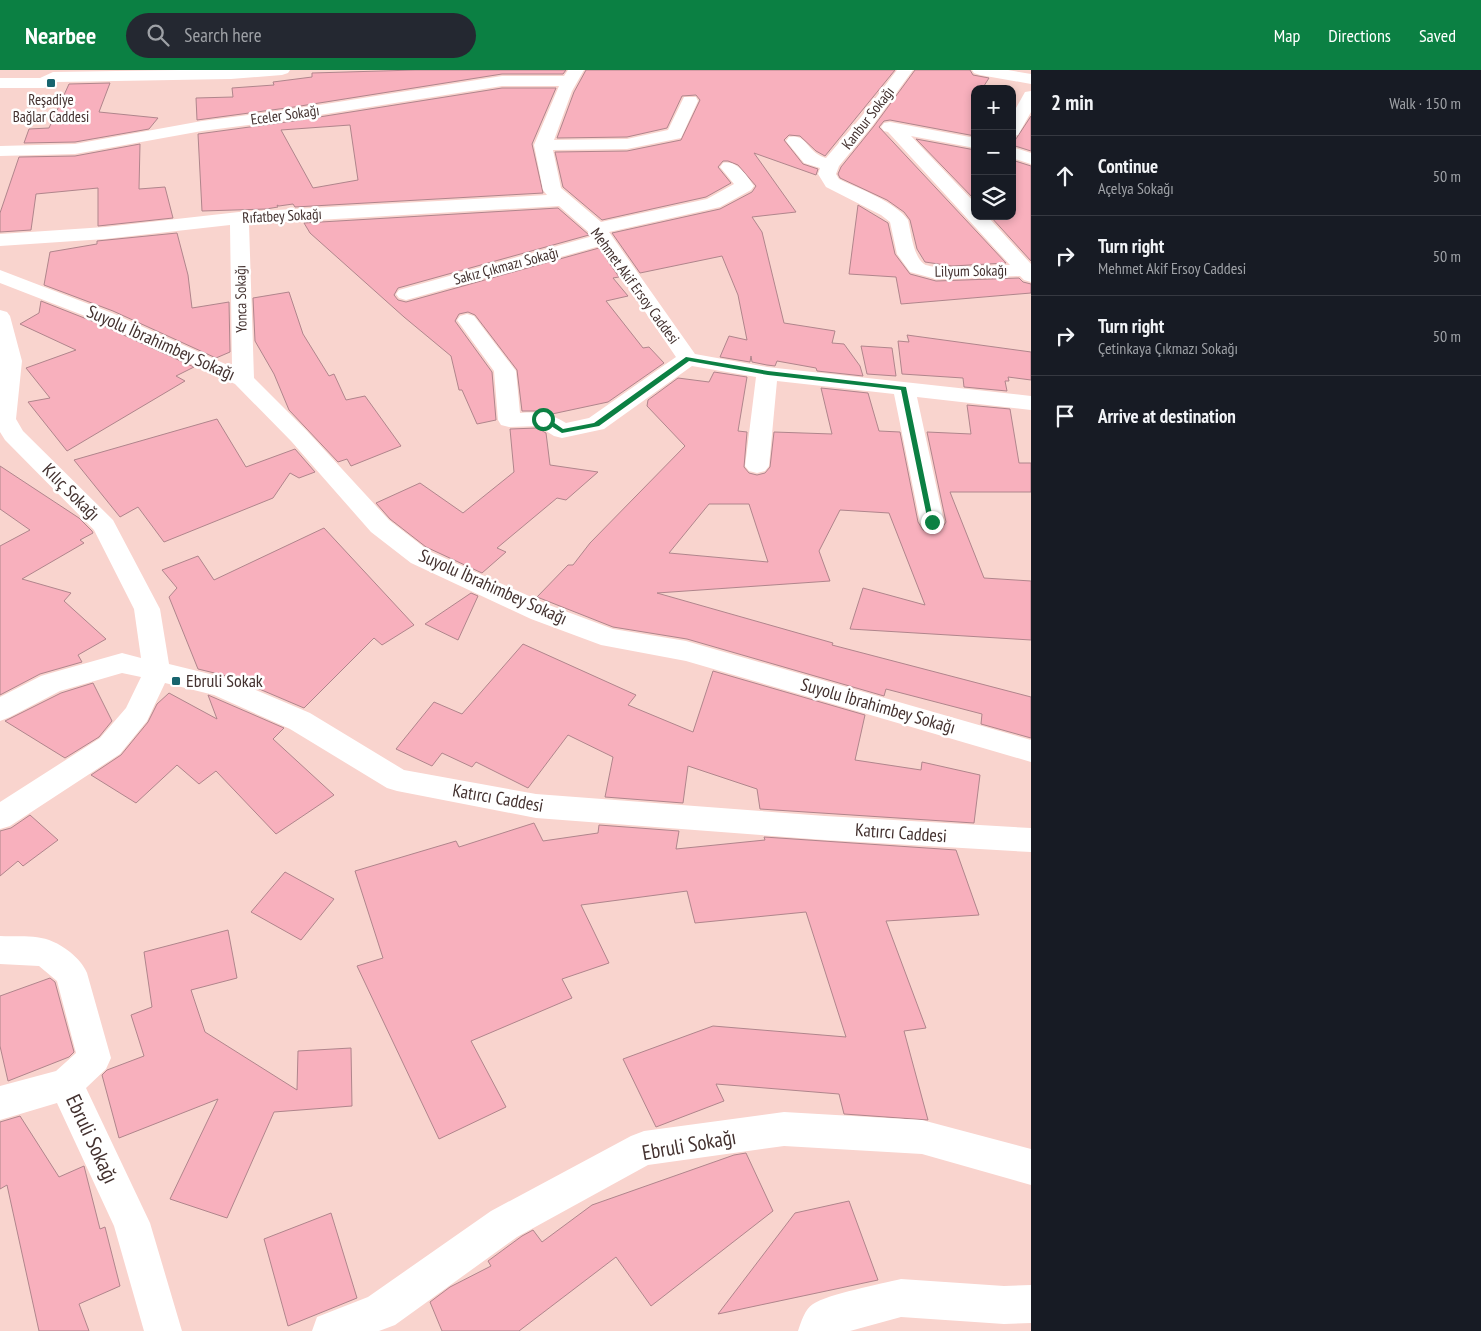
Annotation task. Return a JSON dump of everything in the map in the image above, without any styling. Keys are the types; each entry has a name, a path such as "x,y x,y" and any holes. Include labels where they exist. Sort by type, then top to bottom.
{"street":[{"path":"0,71 43,71 55,74 231,74 282,70"},
{"name":"Kanbur Sokağı","path":"830,165 867,121 905,70"},
{"path":"980,70 1031,79"},
{"path":"0,83 44,82 55,74"},
{"path":"573,75 543,145 627,144 675,134 690,101"},
{"name":"Eceler Sokağı","path":"0,151 75,149 202,126 294,114 502,81 573,75"},
{"path":"1013,130 1031,96"},
{"path":"867,121 894,129 971,142"},
{"path":"894,129 971,210"},
{"path":"795,141 810,158 830,165"},
{"name":"Mehmet Akif Ersoy Caddesi","path":"543,145 552,190 601,234 688,359 768,373 1031,403"},
{"path":"1016,153 1031,159"},
{"name":"Lilyum Sokağı","path":"830,165 827,174 832,183 888,211 899,220 906,254 917,268 936,273 1028,273"},
{"name":"Sakız Çıkmazı Sokağı","path":"406,294 601,234 712,203 745,186 729,167"},
{"name":"Rıfatbey Sokağı","path":"0,240 105,233 239,218 565,200"},
{"name":"Yonca Sokağı","path":"239,218 243,379"},
{"path":"980,220 1028,273"},
{"name":"Suyolu İbrahimbey Sokağı","path":"0,276 105,317 243,379 299,436 380,526 420,557 540,612 610,638 686,651 1031,750"},
{"name":"Kılıç Sokağı","path":"0,316 11,361 2,423 104,526 147,609 157,671"},
{"path":"467,320 505,371 509,420 543,419 562,431 596,424 688,359"},
{"path":"757,466 768,373"},
{"path":"904,389 932,522"},
{"name":"Katırcı Caddesi","path":"0,710 51,683 122,663 220,686 300,721 398,780 536,806 825,828 1031,840"},
{"path":"0,817 110,746 137,714 157,671"},
{"name":"Ebruli Sokağı","path":"0,950 46,952 71,973 94,1058 66,1084 132,1223 163,1331"},
{"path":"0,1103 66,1084"},
{"name":"Ebruli Sokağı","path":"331,1331 381,1312 504,1224 644,1148 784,1129 922,1137 1031,1167"},
{"path":"818,1331 826,1318 901,1298 1004,1305 1031,1304"}],"building":[{"path":"415,70 566,70 563,74 502,74 294,107 197,120 196,98 233,97 232,88 274,85 273,82 312,77 312,73"},
{"path":"586,70 895,70 825,156 816,151 800,136 789,135 784,140 803,164 818,169 816,175 754,153 796,212 752,217 762,232 784,323 835,331 832,343 844,344 860,366 863,376 817,371 816,368 777,361 775,366 767,365 752,362 751,356 750,362 720,357 729,336 747,340 738,295 722,256 640,273 612,233 720,209 752,192 756,186 738,165 723,161 718,167 731,183 706,197 602,220 563,187 555,152 627,151 681,140 700,100 696,95 682,96 667,128 627,137 557,138 574,92"},
{"path":"915,70 970,70 973,75 989,78 985,85 971,85 971,135 890,120 884,121 879,127 1006,263 952,266 925,262 917,249 910,220 904,212 887,200 840,178 838,174 841,167"},
{"path":"110,83 99,112 158,118 149,129 75,142 24,143 29,129 49,128 69,84"},
{"path":"502,88 556,88 532,144 543,193 295,207 293,204 277,205 278,207 266,209 202,211 198,134 294,121","holes":["350,125 358,180 313,188 281,130"]},
{"path":"1031,116 1031,151 1016,146 1016,139"},
{"path":"916,139 971,149 971,196"},
{"path":"140,144 139,189 165,187 173,218 98,226 98,188 36,194 31,230 0,232 0,213 19,157 75,156"},
{"path":"1016,161 1031,166 1031,261 994,220 1016,220"},
{"path":"858,205 888,223 895,254 910,274 936,281 1019,278 1023,282 1031,284 1031,293 901,304 896,277 849,274"},
{"path":"558,208 589,235 398,288 394,295 398,300 406,302 599,248 619,277 613,278 628,296 606,301 643,348 649,347 664,363 608,402 552,414 539,411 522,411 517,370 475,315 468,312 459,314 455,321 492,372 496,420 477,424 462,390 459,390 451,356 404,317 310,233 304,223"},
{"path":"177,233 188,275 192,308 229,302 230,352 216,358 113,311 44,285 50,252 97,244 97,241"},
{"path":"289,292 303,334 329,376 334,374 346,400 365,396 401,446 351,466 347,459 338,462 289,410 274,374 255,341 253,298"},
{"path":"41,301 97,323 194,367 176,376 185,381 67,451 28,402 50,398 26,368 76,350 20,324 39,313"},
{"path":"907,335 1031,352 1031,380 1008,377 1009,381 1005,381 1007,391 964,387 963,378 902,374 898,341 909,342"},
{"path":"861,346 892,348 896,376 867,374"},
{"path":"714,372 747,377 738,431 747,432 744,467 749,473 757,475 765,473 770,467 774,432 832,434 821,388 868,393 879,431 900,432 918,522 923,530 932,532 941,530 946,522 927,432 971,434 967,405 1010,409 1019,463 1031,463 1031,492 950,492 984,578 1031,581 1031,640 850,629 863,588 925,605 889,513 840,510 819,551 830,581 657,593 833,643 832,645 1031,697 1031,738 981,724 982,714 886,689 884,696 687,639 613,627 537,597 568,565 573,565 590,543 685,446 647,406 648,400 678,378 709,382","holes":["709,504 749,504 768,562 669,553"]},
{"path":"217,419 246,467 295,449 315,472 299,478 290,473 273,498 164,542 138,507 120,517 74,460"},
{"path":"537,428 546,433 550,465 598,472 566,500 557,498 497,548 506,552 482,573 426,547 390,519 376,503 420,483 463,513 514,472 510,429"},
{"path":"0,466 79,518 92,531 93,533 80,540 84,543 22,579 71,593 64,601 106,639 78,655 82,662 40,674 0,695 0,546 30,530 0,509"},
{"path":"324,528 414,625 382,645 374,638 304,708 231,677 198,669 169,597 177,588 162,570 198,556 214,580"},
{"path":"471,593 478,596 458,640 425,624"},
{"path":"523,644 636,695 628,705 693,732 713,671 865,715 855,760 921,770 922,762 980,775 974,823 760,809 757,789 688,766 683,803 605,797 613,757 568,735 528,788 476,762 472,767 442,753 432,766 396,749 434,702 462,714"},
{"path":"93,683 112,721 99,737 65,758 5,721 61,693"},
{"path":"169,693 217,719 208,695 284,728 273,739 334,795 276,834 216,771 199,784 177,765 136,803 91,775 121,755 148,722 157,704"},
{"path":"30,815 58,840 23,866 18,861 0,876 0,831 11,828"},
{"path":"534,823 543,841 598,833 599,825 679,831 676,849 765,840 764,837 956,850 979,915 886,921 926,1028 904,1031 928,1120 844,1114 839,1094 716,1084 724,1101 656,1127 623,1059 713,1026 846,1037 806,912 695,923 687,891 581,905 609,963 562,979 572,998 471,1041 506,1107 439,1139 357,966 383,958 355,871 456,841 459,847"},
{"path":"285,872 334,899 301,940 251,912"},
{"path":"228,930 237,978 191,990 205,1032 297,1090 298,1051 351,1048 352,1106 274,1112 227,1218 170,1199 218,1099 119,1138 102,1075 107,1070 144,1056 131,1015 152,1007 144,952"},
{"path":"50,978 55,982 74,1052 69,1057 8,1081 0,1046 0,996"},
{"path":"20,1116 59,1177 84,1166 100,1229 105,1227 120,1286 79,1304 89,1331 39,1331 7,1185 0,1189 0,1122"},
{"path":"746,1153 773,1211 651,1306 616,1257 519,1331 442,1331 430,1302 450,1287 491,1266 488,1261 522,1236 533,1230 542,1242 592,1205 734,1155"},
{"path":"849,1201 878,1280 718,1314 795,1213"},
{"path":"331,1213 357,1298 288,1326 264,1239"}],"place":[{"name":"Reşadiye Bağlar Caddesi","path":"51,83"},
{"name":"Ebruli Sokak","path":"176,681"}],"route":[{"path":"543,419 562,431 596,424 688,359 768,373 904,389 932,522"}]}
